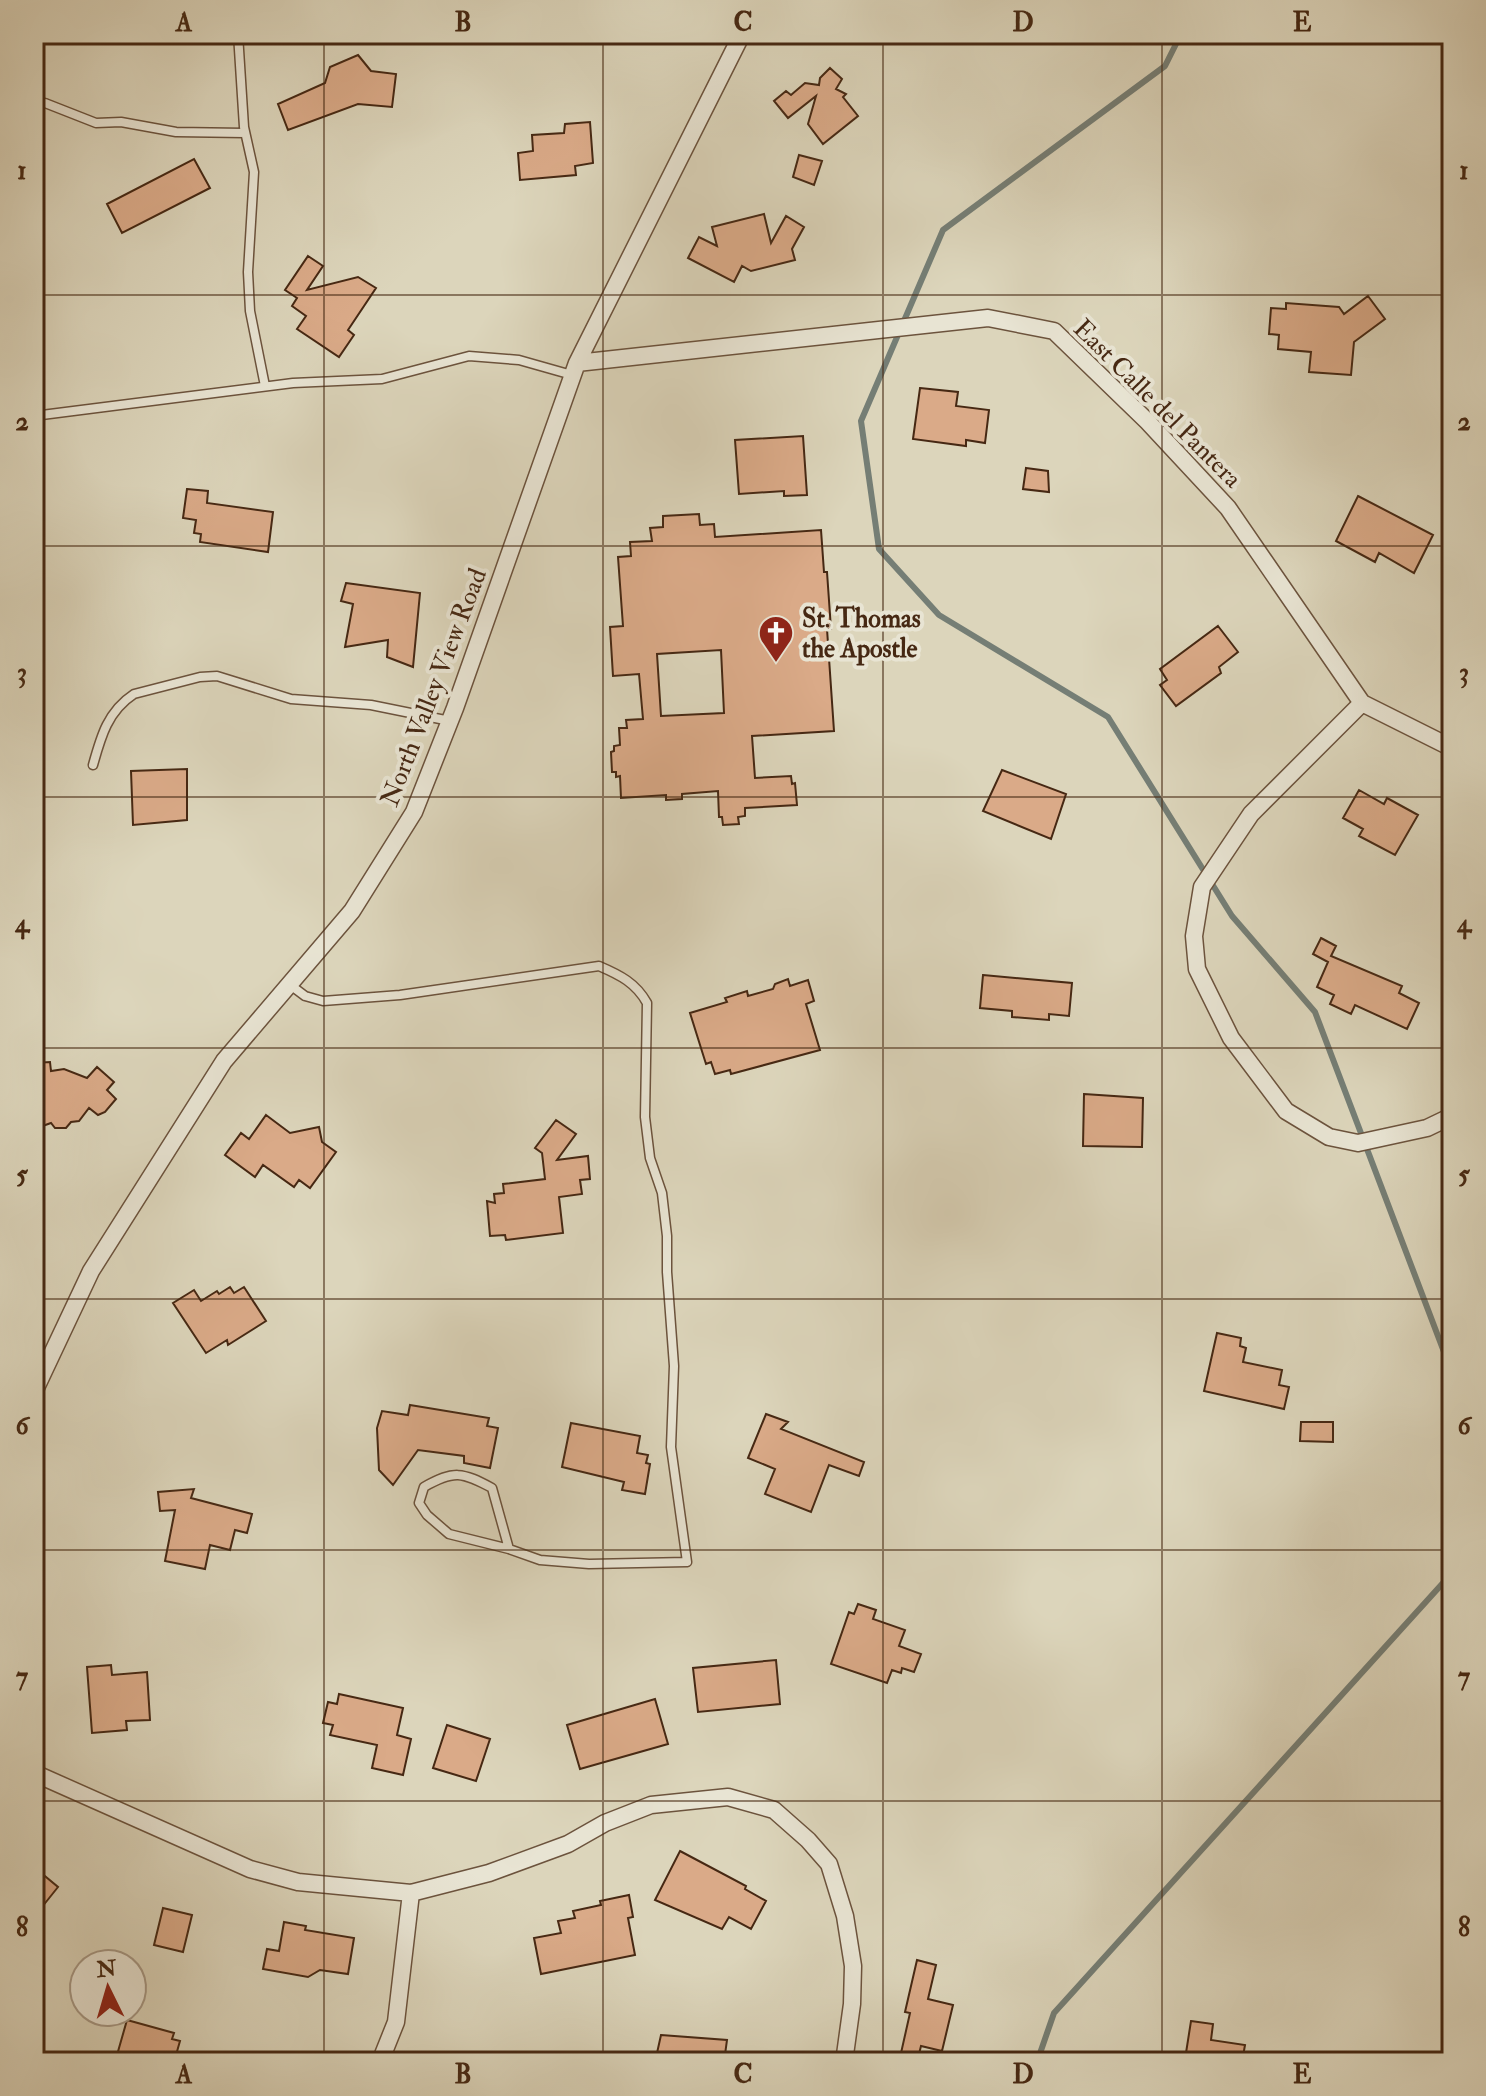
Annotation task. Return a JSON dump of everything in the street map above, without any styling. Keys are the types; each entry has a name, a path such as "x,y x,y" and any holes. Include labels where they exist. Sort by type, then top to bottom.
{"street":[{"name":"North Valley View Road","path":"34,1392 91,1271 224,1061 352,911 414,812 450,721 574,369 742,34"},
{"name":"East Calle del Pantera","path":"574,369 988,318 1054,331 1148,422 1228,508 1362,703 1452,748"},
{"path":"1362,703 1251,814 1202,887 1194,936 1197,969 1231,1038 1286,1111 1329,1137 1358,1143 1427,1128 1452,1116"},
{"path":"34,1773 250,1869 298,1882 411,1893 489,1873 568,1844 605,1823 651,1805 728,1797 774,1810 808,1840 829,1864 845,1916 853,1966 852,2004 844,2062"},
{"path":"380,2062 396,2022 411,1893"}],"lane":[{"path":"238,34 245,133 254,172 248,272 250,311 265,386"},
{"path":"34,104 45,103 96,123 121,122 176,132 245,133"},
{"path":"34,416 265,386 382,379 469,356 574,369"},
{"path":"93,765 107,722 125,700 134,694 200,677 227,678 291,699 371,705 450,721"},
{"path":"289,984 305,996 323,1001 400,995 599,966 624,977 647,1003 645,1117 650,1158 662,1193 667,1236 674,1366 670,1416 671,1460 687,1562 633,1564 540,1560 449,1534 427,1515 419,1503 424,1487 444,1476 468,1475 492,1488 509,1549"}],"building":[{"path":"358,55 371,71 396,74 392,107 358,104 288,130 278,104 325,83 330,67"},
{"path":"830,68 842,79 836,89 846,94 843,97 858,116 823,144 808,124 816,96 788,118 774,101 786,91 791,95 805,83 819,85 820,78"},
{"path":"590,122 593,163 575,166 576,175 520,180 518,153 533,151 532,135 564,133 565,124"},
{"path":"799,155 822,161 814,185 793,177"},
{"path":"194,159 210,188 122,233 107,204"},
{"path":"764,214 771,243 786,216 804,227 792,249 795,260 751,271 742,266 734,282 688,258 699,237 717,246 712,227"},
{"path":"308,256 323,266 307,290 358,277 376,288 348,330 354,335 339,357 297,329 306,316 292,306 297,298 285,290"},
{"path":"1368,296 1385,319 1354,342 1351,375 1309,372 1311,352 1278,349 1279,335 1269,334 1271,308 1286,309 1286,303 1339,307 1344,314"},
{"path":"920,388 958,392 956,406 989,410 985,443 966,440 966,446 913,439"},
{"path":"803,436 807,495 784,496 784,491 739,494 735,440"},
{"path":"1026,468 1048,471 1049,492 1023,489"},
{"path":"187,489 208,491 207,503 273,512 268,552 200,542 201,534 194,533 196,520 183,518"},
{"path":"1358,496 1433,535 1414,573 1379,553 1375,562 1336,541"},
{"name":"St. Thomas the Apostle","path":"699,514 700,525 714,524 715,537 821,530 831,629 827,629 834,731 752,736 755,778 791,776 792,784 795,783 797,805 745,808 745,816 738,817 739,824 723,825 722,817 719,817 718,791 682,794 682,799 666,800 666,795 621,798 620,776 616,777 616,772 612,772 611,752 614,746 620,745 619,728 627,728 626,720 643,719 639,674 613,676 610,627 623,626 618,557 631,556 630,542 652,541 650,528 663,527 663,516","holes":["721,650 724,713 661,716 657,654"]},
{"path":"346,583 420,593 413,667 387,657 388,640 345,647 353,604 341,601"},
{"path":"1218,626 1238,652 1219,667 1221,673 1176,706 1160,685 1167,680 1160,669"},
{"path":"187,769 187,820 133,825 131,771"},
{"path":"1002,770 1066,794 1051,839 983,811"},
{"path":"1359,790 1384,804 1387,798 1418,815 1395,855 1359,836 1363,829 1343,818"},
{"path":"1321,938 1336,946 1331,956 1402,986 1399,993 1419,1003 1407,1029 1355,1005 1351,1014 1330,1004 1334,995 1317,987 1328,962 1313,954"},
{"path":"983,975 1072,983 1069,1016 1049,1014 1049,1020 1012,1017 1012,1011 980,1008"},
{"path":"788,979 790,986 808,980 814,1001 806,1004 820,1050 731,1074 730,1070 715,1074 711,1062 706,1064 690,1013 727,1002 725,998 747,991 748,996 773,989 775,984"},
{"path":"50,1062 51,1071 64,1069 87,1078 97,1067 114,1082 107,1090 116,1099 105,1112 98,1115 89,1108 79,1121 71,1122 66,1128 55,1128 51,1123 34,1129 34,1063"},
{"path":"1084,1094 1143,1098 1142,1147 1083,1146"},
{"path":"266,1115 290,1133 319,1127 322,1142 336,1152 310,1188 299,1180 294,1187 263,1165 255,1177 225,1155 241,1133 249,1139"},
{"path":"556,1120 576,1134 557,1160 588,1156 590,1179 580,1180 582,1194 559,1197 563,1233 506,1240 505,1235 490,1236 487,1201 495,1203 494,1194 504,1193 503,1184 545,1179 542,1153 535,1148"},
{"path":"230,1287 234,1293 244,1287 266,1321 228,1345 227,1340 206,1353 173,1303 194,1290 201,1301"},
{"path":"1217,1333 1241,1338 1240,1346 1246,1348 1243,1362 1282,1370 1279,1385 1289,1387 1284,1409 1204,1391"},
{"path":"410,1405 489,1418 487,1426 498,1428 490,1468 464,1463 464,1456 418,1450 393,1485 379,1470 377,1428 382,1411 408,1415"},
{"path":"766,1414 788,1422 781,1429 864,1462 859,1476 829,1465 811,1512 765,1494 775,1469 748,1458"},
{"path":"1301,1422 1333,1422 1333,1442 1300,1441"},
{"path":"571,1423 640,1436 637,1453 648,1455 646,1463 650,1464 645,1494 622,1490 624,1482 562,1467"},
{"path":"194,1489 191,1498 252,1514 247,1533 235,1530 230,1550 210,1545 205,1569 165,1561 175,1510 160,1511 158,1492"},
{"path":"858,1604 876,1610 873,1619 905,1630 899,1646 921,1654 914,1672 902,1668 901,1673 892,1670 887,1683 831,1664 849,1612 854,1614"},
{"path":"776,1660 780,1704 698,1712 693,1668"},
{"path":"111,1665 112,1675 147,1672 150,1720 126,1721 127,1730 92,1733 87,1667"},
{"path":"339,1694 403,1708 397,1735 411,1739 403,1775 372,1768 377,1745 330,1735 333,1725 323,1723 328,1702 337,1704"},
{"path":"655,1699 668,1744 580,1769 567,1725"},
{"path":"447,1725 490,1739 476,1781 433,1768"},
{"path":"680,1851 746,1886 745,1889 766,1901 751,1929 729,1917 722,1929 655,1900"},
{"path":"34,1867 58,1887 34,1917"},
{"path":"629,1895 633,1917 628,1918 635,1955 541,1974 534,1938 561,1933 558,1921 575,1918 573,1911"},
{"path":"163,1908 192,1915 183,1952 154,1945"},
{"path":"284,1922 306,1926 305,1930 354,1938 348,1974 320,1970 308,1977 263,1969 267,1949 279,1951"},
{"path":"917,1960 936,1965 928,1999 953,2005 942,2051 921,2046 917,2062 899,2062 910,2013 905,2012"},
{"path":"1191,2021 1213,2024 1211,2040 1245,2045 1242,2062 1199,2062 1200,2055 1186,2053"},
{"path":"148,2026 174,2033 172,2039 180,2041 174,2062 115,2062 125,2028"},
{"path":"661,2035 727,2040 724,2062 655,2062"}],"waterway":[{"path":"1181,34 1165,66 943,230 861,421 879,549 939,615 1108,717 1232,916 1315,1012 1452,1373"},
{"path":"1037,2062 1054,2013 1452,1573"}],"place":[{"name":"St. Thomas the Apostle","path":"776,664"}]}
